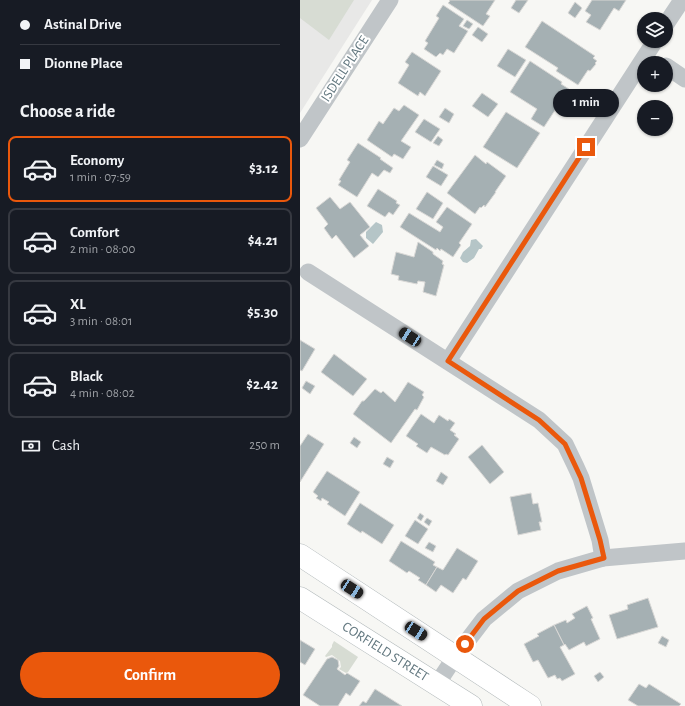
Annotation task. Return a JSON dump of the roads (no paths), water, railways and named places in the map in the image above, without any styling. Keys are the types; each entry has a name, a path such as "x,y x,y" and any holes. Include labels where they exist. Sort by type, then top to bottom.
{"main road":[{"path":"300,555 530,706"},
{"name":"CORFIELD STREET","path":"300,598 471,706"}],"street":[{"name":"ISDELL PLACE","path":"300,139 390,0"},
{"path":"673,14 682,0"},
{"path":"448,361 650,48"},
{"path":"673,71 685,79"},
{"path":"308,272 539,420 565,444 581,478 604,558"},
{"path":"437,684 455,657 484,619 518,591 558,571 604,558 685,551"}]}
